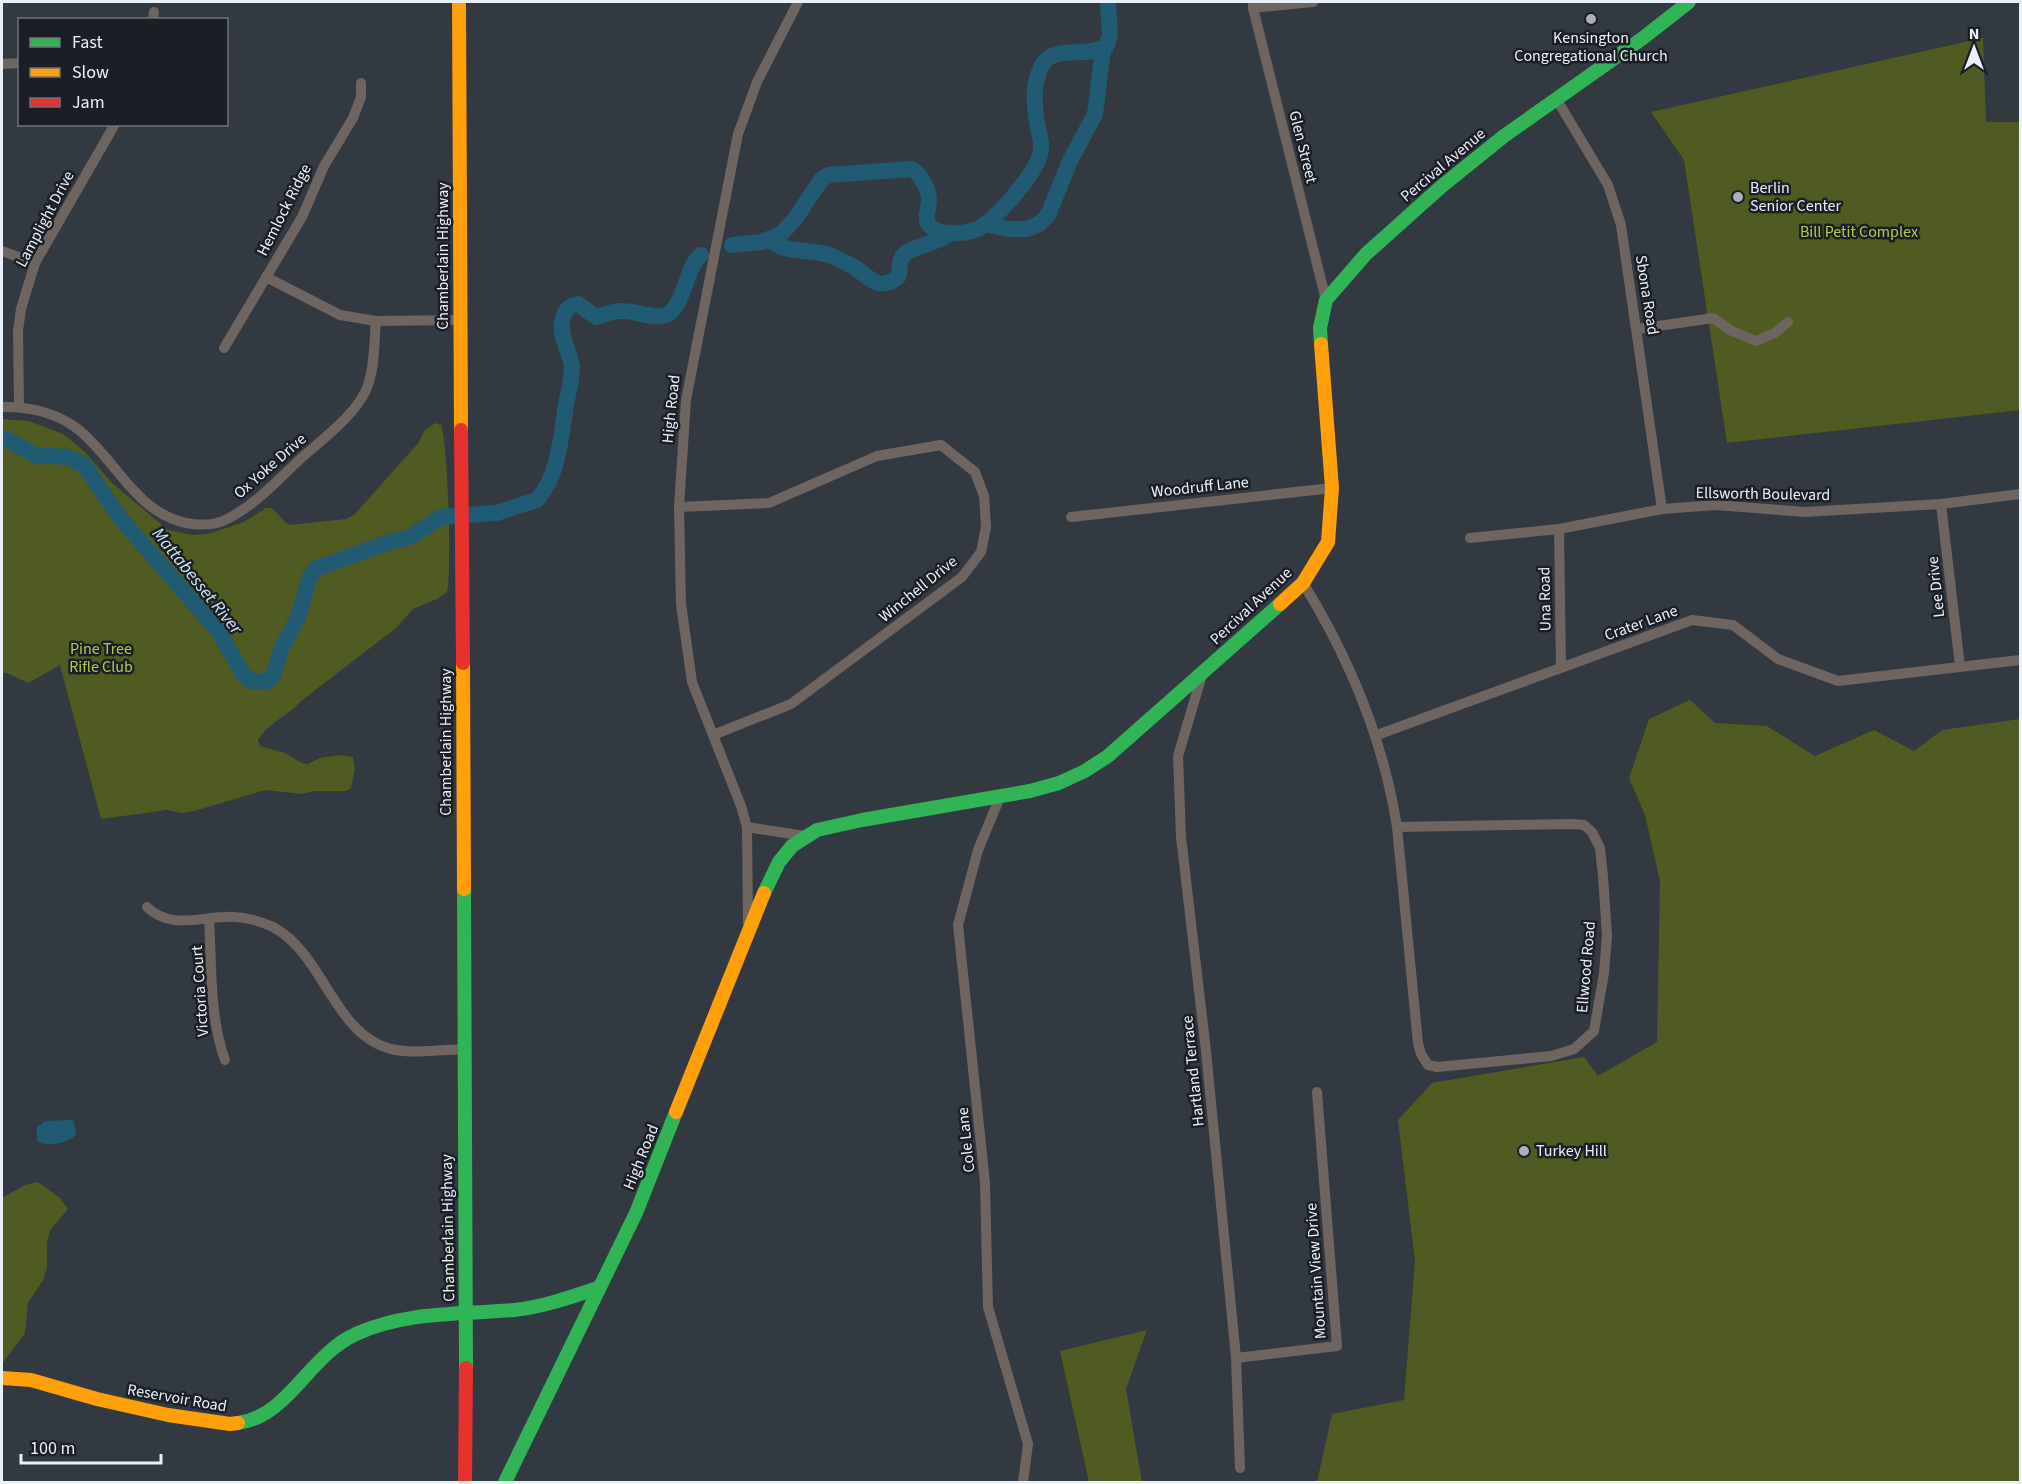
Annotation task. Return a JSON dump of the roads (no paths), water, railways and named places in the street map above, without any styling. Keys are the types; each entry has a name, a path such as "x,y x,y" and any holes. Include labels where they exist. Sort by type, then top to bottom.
{"main road":[{"name":"Chamberlain Highway","path":"459,2 465,1482"},
{"name":"Percival Avenue","path":"748,932 769,880 792,846 806,836 817,830 862,820 1000,797 1059,783 1085,771 1108,756 1303,583 1328,542 1332,488 1320,328 1326,300 1366,254 1442,186 1504,136 1643,38 1689,2"},
{"name":"High Road","path":"506,1482 636,1213 748,932"},
{"name":"Reservoir Road","path":"2,1378 31,1380 96,1399 199,1421 230,1424 247,1422 274,1409 334,1346 369,1327 393,1321 545,1305 598,1288"}],"street":[{"name":"High Road","path":"748,932 747,827 692,682 681,604 679,507 686,400 738,134 757,82 798,2"},
{"path":"1253,5 1313,2"},
{"name":"Glen Street","path":"1253,5 1326,300"},
{"path":"2,64 18,63"},
{"name":"Hemlock Ridge","path":"224,348 302,217 324,166 353,118 361,97 361,83"},
{"name":"Sbona Road","path":"1557,99 1608,185 1621,225 1638,329 1662,509"},
{"name":"Lamplight Drive","path":"20,406 18,331 21,309 35,263 114,126"},
{"path":"2,251 35,263"},
{"path":"266,277 340,315 376,321 460,320"},
{"path":"1638,329 1713,318 1732,331 1756,341 1775,333 1788,322"},
{"name":"Ox Yoke Drive","path":"2,407 20,406 43,412 78,429 144,501 158,513 179,522 202,525 221,522 241,511 264,493 345,418 359,401 368,385 376,321"},
{"name":"Winchell Drive","path":"679,507 769,502 877,456 941,445 975,472 984,496 986,527 981,552 962,577 790,704 713,735"},
{"name":"Woodruff Lane","path":"1071,517 1332,488"},
{"name":"Ellsworth Boulevard","path":"1470,538 1559,529 1662,509 1716,505 1805,512 1941,504 2020,494"},
{"name":"Lee Drive","path":"1941,504 1960,666"},
{"name":"Una Road","path":"1559,529 1562,668"},
{"name":"Ellwood Road","path":"1303,583 1319,608 1359,689 1387,769 1397,827 1418,1043 1421,1054 1428,1065 1437,1067 1551,1056 1574,1049 1584,1042 1594,1031 1607,936 1600,848 1592,832 1584,825 1573,824 1397,827"},
{"name":"Crater Lane","path":"1377,735 1692,620 1733,625 1778,659 1838,681 2020,660"},
{"name":"Hartland Terrace","path":"1202,674 1178,756 1181,837 1206,1051 1236,1358 1240,1468"},
{"name":"Cole Lane","path":"1000,797 978,850 958,925 985,1183 988,1307 1028,1444 1023,1482"},
{"path":"747,827 806,836"},
{"path":"147,907 160,918 172,921 241,917 257,921 283,933 306,955 346,1015 369,1040 403,1051 463,1049"},
{"name":"Victoria Court","path":"210,919 215,1024 218,1042 225,1060"},
{"name":"Mountain View Drive","path":"1236,1358 1336,1346 1317,1092"}],"water":[{"path":"72,1120 76,1135 72,1138 51,1144 37,1141 37,1127 45,1121"}],"waterway":[{"name":"Mattabesset River","path":"732,245 762,242 781,234 795,219 821,180 828,175 912,169 921,178 928,192 927,219 930,226 939,231 952,233 972,231 983,226 1016,194 1040,155 1041,145 1035,111 1035,94 1037,77 1041,68 1045,61 1057,54 1099,50 1106,47 1110,35 1108,2"},
{"name":"Mattabesset River","path":"985,224 1008,229 1027,229 1039,224 1048,215 1070,161 1095,114 1103,49"},
{"name":"Mattabesset River","path":"769,239 782,247 832,256 881,284 898,277 901,259 905,254 950,233"},
{"name":"Mattabesset River","path":"2,440 8,440 35,455 68,457 84,465 121,519 219,632 244,675 252,682 266,682 273,675 281,649 298,617 309,578 317,568 389,542 410,537 441,517 496,513 537,500 555,467 571,382 571,362 562,330 566,311 578,304 596,317 619,311 650,316 666,315 677,304 692,267 701,255"}],"place":[{"name":"Kensington Congregational Church","path":"1591,19"},
{"name":"Berlin Senior Center","path":"1738,197"},
{"name":"Turkey Hill","path":"1524,1151"}],"park label":[{"name":"Bill Petit Complex","path":"1859,232"},
{"name":"Pine Tree Rifle Club","path":"101,658"}]}
